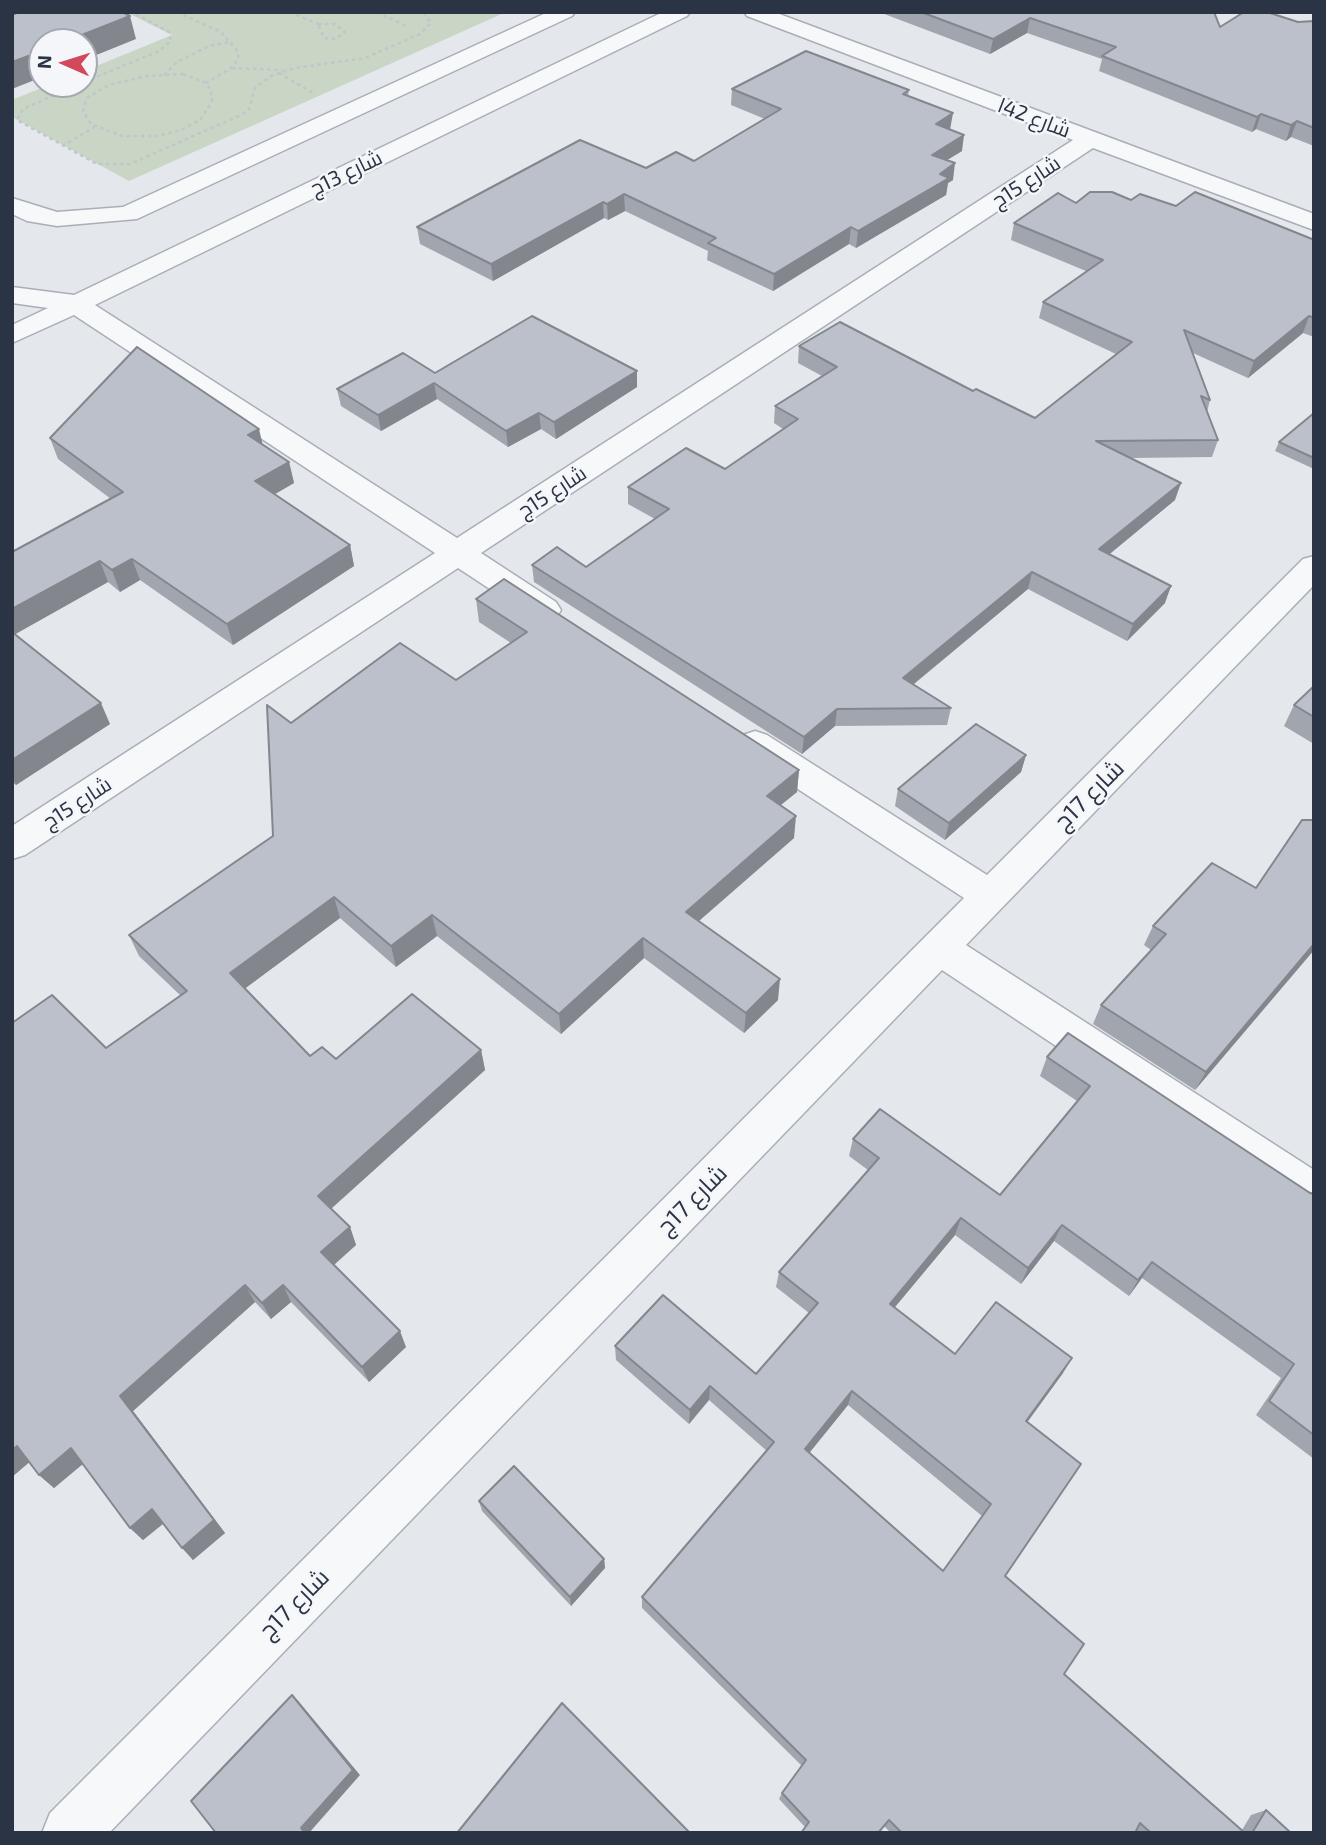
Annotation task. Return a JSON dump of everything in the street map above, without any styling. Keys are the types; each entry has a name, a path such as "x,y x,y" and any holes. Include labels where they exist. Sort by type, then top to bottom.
{"street":[{"path":"12,205 36,216 57,219 128,214 565,12"},
{"name":"شارع 13ج","path":"12,335 680,12"},
{"name":"شارع 42ا","path":"754,12 1311,219"},
{"name":"شارع 15ج","path":"12,845 1091,139"},
{"path":"253,157 313,188"},
{"path":"12,295 74,303 571,626"},
{"name":"شارع 17ج","path":"70,1833 1314,566"},
{"path":"734,731 990,896"},
{"path":"940,947 1314,1194"}],"path":[{"path":"98,76 159,51 171,41 169,32 132,12"},
{"path":"177,12 221,32 239,52 238,59 231,68 206,83"},
{"path":"290,12 318,24 335,24 345,32 335,39 324,38 318,24"},
{"path":"377,12 406,26"},
{"path":"231,68 287,70 352,61 376,54 426,31 430,19 423,12"},
{"path":"164,75 177,62 209,46 232,42"},
{"path":"46,98 19,114 20,124 97,164 119,165 141,160 241,115 249,108 255,88 271,76 287,70"},
{"path":"164,75 191,76 206,83 212,96 210,108 201,120 181,130 134,137 112,134 96,127 82,111 93,93 120,81 164,75"},
{"path":"62,146 96,127"}],"green space":[{"path":"126,12 506,12 129,181 12,117 12,100 28,93 28,98 98,98 98,65 172,35"}],"building":[{"path":"19,12 122,12 130,16 98,29 28,28 28,56 12,62 12,15"},
{"path":"921,12 1214,12 1220,27 1244,12 1267,12 1298,22 1314,21 1314,128 1297,121 1291,125 1261,114 1257,117 1102,56 1116,47 1030,18 993,39"},
{"path":"806,51 909,90 903,94 953,113 936,124 964,135 932,155 955,163 940,174 949,178 858,231 851,227 774,274 708,243 716,238 624,194 607,204 603,202 491,264 417,227 580,140 646,168 676,152 694,161 781,109 732,89"},
{"path":"1090,192 1112,192 1131,200 1140,194 1176,206 1195,192 1314,238 1314,318 1309,316 1254,361 1184,330 1210,400 1201,396 1218,440 1096,441 1181,483 1099,549 1171,586 1133,624 1032,572 903,678 951,708 837,709 804,737 532,565 557,547 586,567 669,509 628,487 686,448 725,469 798,419 775,406 837,367 799,346 840,322 973,391 976,389 1035,418 1132,342 1043,302 1103,260 1014,223 1058,193 1076,203"},
{"path":"532,316 637,371 554,422 539,413 506,431 434,383 378,415 337,389 403,353 435,373"},
{"path":"137,347 259,429 248,435 289,462 255,481 350,545 227,624 132,559 112,570 100,561 12,609 12,552 123,492 50,438"},
{"path":"1314,413 1314,458 1279,442"},
{"path":"504,579 799,770 767,796 796,816 686,912 780,979 746,1013 643,938 559,1014 432,915 391,946 334,897 230,973 310,1056 322,1047 336,1059 412,994 481,1050 318,1196 350,1227 321,1252 400,1331 362,1367 283,1285 262,1303 245,1285 120,1396 214,1520 182,1548 152,1509 130,1528 71,1448 39,1475 17,1446 12,1450 12,1023 52,995 106,1048 187,991 129,935 273,836 267,705 291,723 400,643 456,680 527,632 476,599"},
{"path":"12,632 101,703 12,760"},
{"path":"1314,686 1314,717 1294,705"},
{"path":"976,724 1026,755 949,823 898,789"},
{"path":"1302,820 1314,820 1314,944 1206,1072 1101,1005 1166,934 1153,926 1212,863 1256,888"},
{"path":"1068,1033 1314,1194 1314,1435 1269,1401 1294,1364 1152,1262 1138,1280 1062,1225 1028,1268 961,1218 890,1304 955,1354 996,1302 1072,1358 1026,1421 1081,1464 1005,1576 1084,1644 1064,1674 1245,1833 1151,1833 1140,1823 1135,1833 902,1833 889,1820 878,1833 801,1833 809,1822 782,1793 806,1760 642,1597 774,1442 710,1386 690,1410 615,1346 663,1295 756,1374 818,1303 779,1272 879,1158 853,1139 880,1109 1000,1195 1090,1086 1047,1057","holes":["852,1391 991,1504 943,1571 805,1449"]},
{"path":"514,1466 604,1559 570,1597 479,1501"},
{"path":"292,1695 353,1770 301,1828 305,1833 216,1833 191,1801"},
{"path":"562,1703 690,1833 457,1833"},
{"path":"1266,1810 1291,1833 1252,1833"}]}
